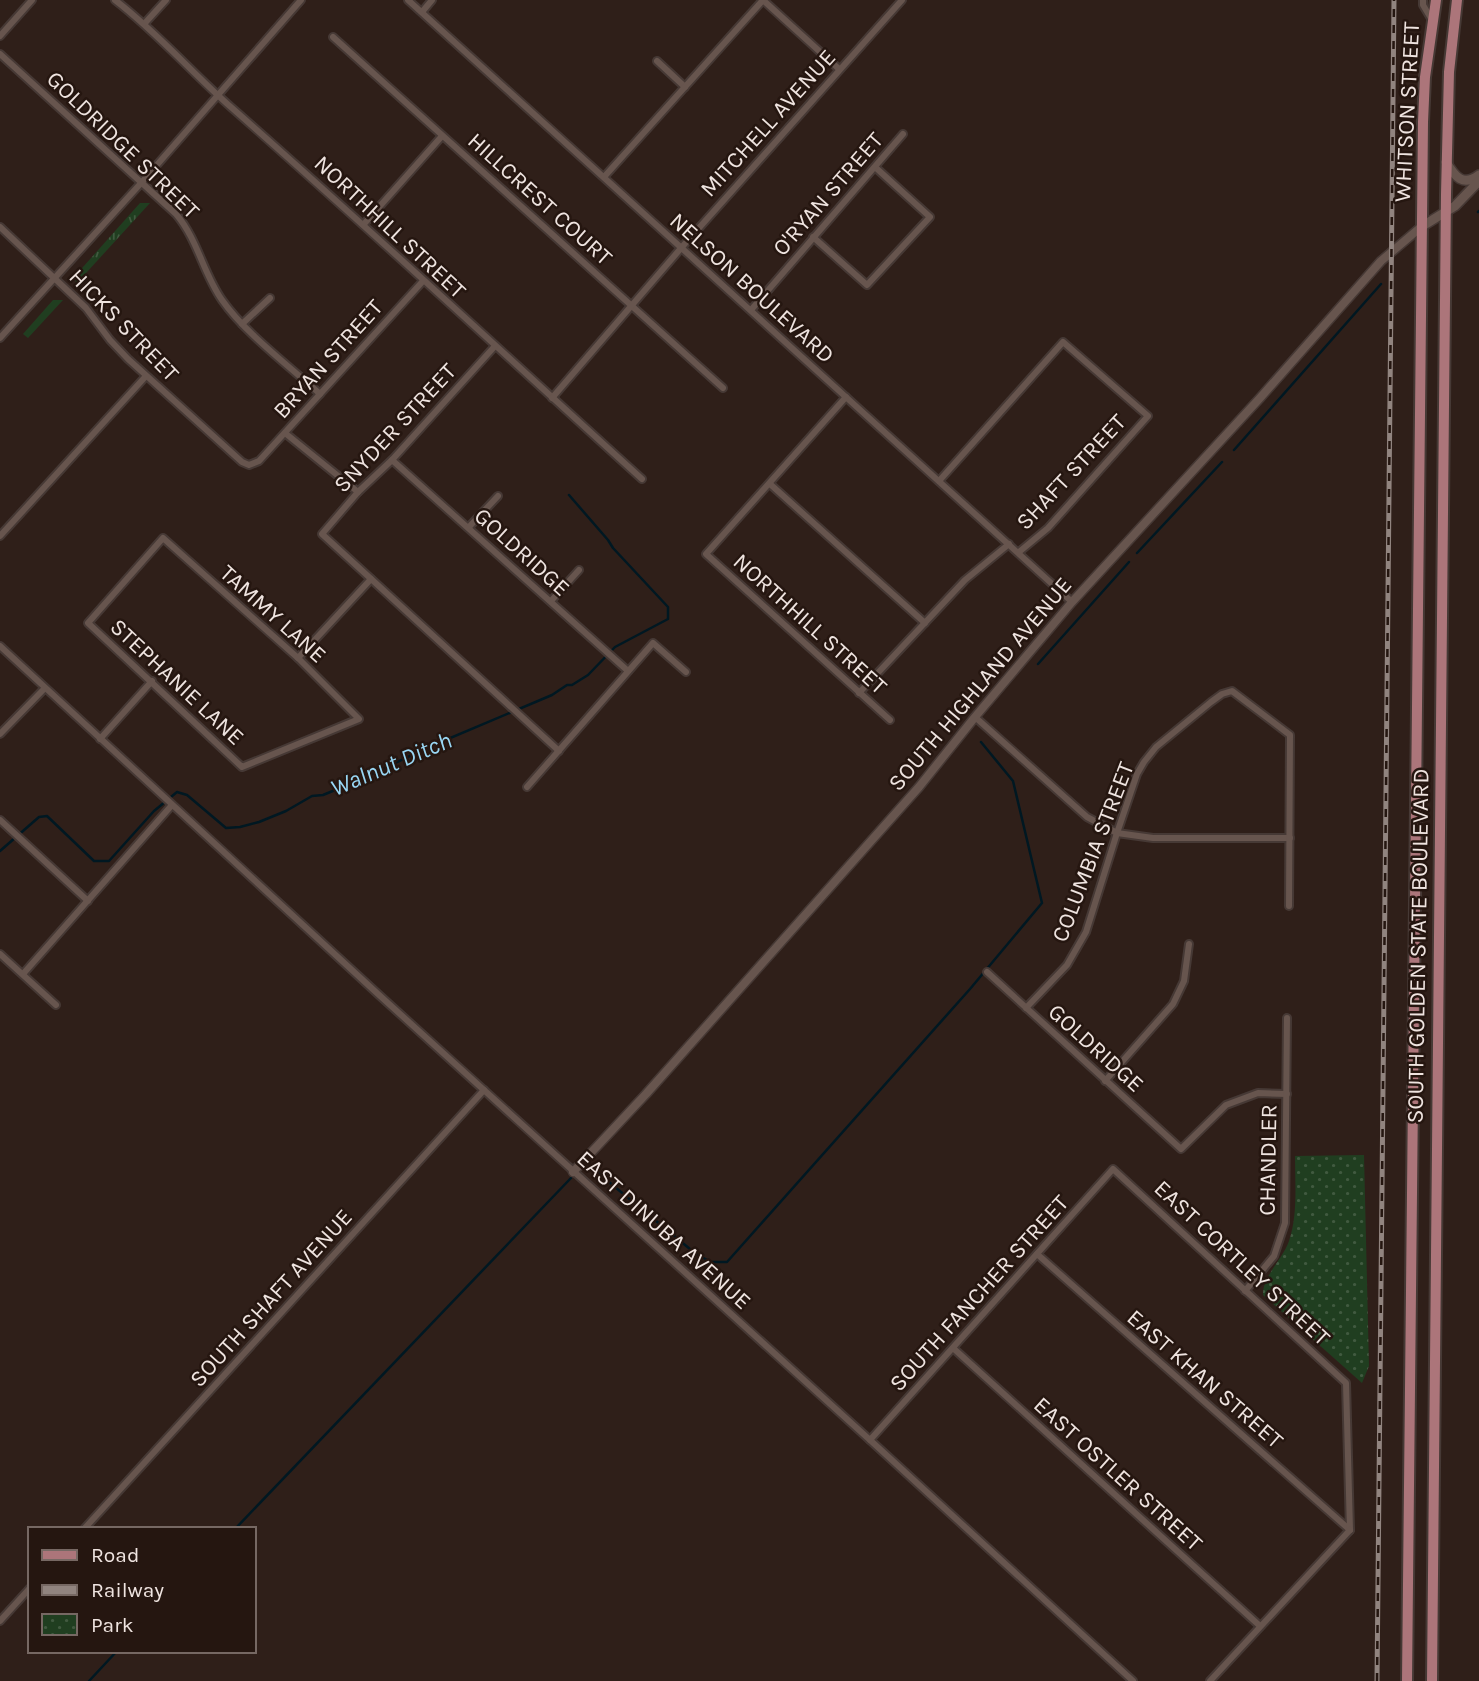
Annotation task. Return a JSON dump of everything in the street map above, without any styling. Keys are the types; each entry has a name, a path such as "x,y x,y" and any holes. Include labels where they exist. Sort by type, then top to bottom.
{"main road":[{"name":"WHITSON STREET","path":"1421,227 1424,100 1436,0"},
{"name":"WHITSON STREET","path":"1446,212 1449,72 1457,0"},
{"path":"1446,162 1453,174 1461,180 1469,181 1479,175"},
{"path":"1421,227 1455,206 1479,181"},
{"name":"SOUTH GOLDEN STATE BOULEVARD","path":"1432,1681 1446,212"},
{"name":"SOUTH GOLDEN STATE BOULEVARD","path":"1407,1681 1421,227"}],"street":[{"path":"0,36 32,0"},
{"name":"NORTHHILL STREET","path":"116,0 145,23 217,94 364,224 423,281 642,479"},
{"path":"145,23 166,0"},
{"path":"0,338 142,182 301,0"},
{"name":"NELSON BOULEVARD","path":"408,0 1072,602"},
{"path":"422,12 432,0"},
{"path":"604,177 763,0 839,69"},
{"name":"MITCHELL AVENUE","path":"552,398 902,0"},
{"path":"1423,0 1432,21"},
{"name":"HILLCREST COURT","path":"333,37 723,388"},
{"name":"GOLDRIDGE STREET","path":"0,54 142,182 183,223 197,246 220,298 242,324 320,394"},
{"path":"657,61 685,88"},
{"name":"O'RYAN STREET","path":"751,310 904,134"},
{"path":"364,224 442,135"},
{"path":"813,237 867,285 930,217 875,167"},
{"name":"HICKS STREET","path":"0,227 86,308 116,347 146,376 242,462 249,465 259,461"},
{"name":"SOUTH HIGHLAND AVENUE","path":"573,1172 646,1094 919,787 1072,602 1260,398 1381,261 1421,227"},
{"name":"BRYAN STREET","path":"259,461 423,281"},
{"path":"242,324 270,298"},
{"name":"SHAFT STREET","path":"939,481 1063,342 1148,416 1048,527 1018,552"},
{"name":"SNYDER STREET","path":"371,579 322,534 495,346"},
{"path":"0,536 146,376"},
{"path":"846,397 770,484 925,623"},
{"path":"285,433 358,492"},
{"name":"GOLDRIDGE","path":"392,460 628,671"},
{"name":"NORTHHILL STREET","path":"770,484 706,554 890,720"},
{"path":"469,527 498,496"},
{"name":"STEPHANIE LANE","path":"163,538 88,623 242,766"},
{"name":"TAMMY LANE","path":"163,538 298,658 359,719 242,766"},
{"name":"SHAFT STREET","path":"859,693 965,580 1009,544"},
{"path":"551,601 579,570"},
{"path":"298,658 371,579 559,751"},
{"path":"527,787 653,643 686,672"},
{"path":"0,646 44,689 0,734"},
{"path":"100,739 152,681"},
{"name":"EAST DINUBA AVENUE","path":"44,689 1133,1681"},
{"name":"COLUMBIA STREET","path":"1026,1008 1077,951 1086,932 1137,774 1144,762 1156,747 1222,694 1232,691 1290,735 1290,838"},
{"path":"975,717 1087,817 1117,833 1153,838 1290,838 1289,906"},
{"path":"23,974 172,805"},
{"path":"0,820 88,901"},
{"path":"1105,1080 1172,1004 1184,981 1189,944"},
{"path":"0,954 56,1004"},
{"name":"GOLDRIDGE","path":"987,972 1181,1149 1226,1105 1258,1093 1287,1094"},
{"name":"CHANDLER","path":"1245,1290 1274,1256 1285,1223 1287,1018"},
{"name":"SOUTH SHAFT AVENUE","path":"86,1527 484,1090"},
{"name":"EAST CORTLEY STREET","path":"1113,1169 1346,1383 1350,1530"},
{"name":"SOUTH FANCHER STREET","path":"870,1440 1113,1169"},
{"name":"EAST KHAN STREET","path":"1037,1254 1350,1530"},
{"name":"EAST OSTLER STREET","path":"953,1348 1260,1626"},
{"path":"1210,1681 1350,1530"},
{"path":"0,1621 28,1590"}],"green space":[{"path":"140,203 150,203 76,284 75,276"},
{"path":"53,300 63,300 28,338 23,334"},
{"path":"1364,1155 1369,1366 1362,1383 1263,1295 1269,1275 1286,1248 1292,1231 1295,1156"}],"waterway":[{"path":"1234,450 1381,284"},
{"path":"1137,553 1222,462"},
{"name":"Walnut Ditch","path":"0,851 39,817 47,816 94,861 109,861 154,811 177,792 187,795 226,828 259,822 312,796 323,795 357,781 552,695 588,675 615,647 668,619 668,607 613,548 569,495"},
{"path":"1038,664 1129,562"},
{"path":"592,1168 696,1254 711,1262 727,1262 970,989 1042,903 1013,781 981,742"},
{"path":"237,1527 571,1178"},
{"path":"89,1681 115,1653"}],"railway":[{"path":"1377,1681 1394,0"}]}
